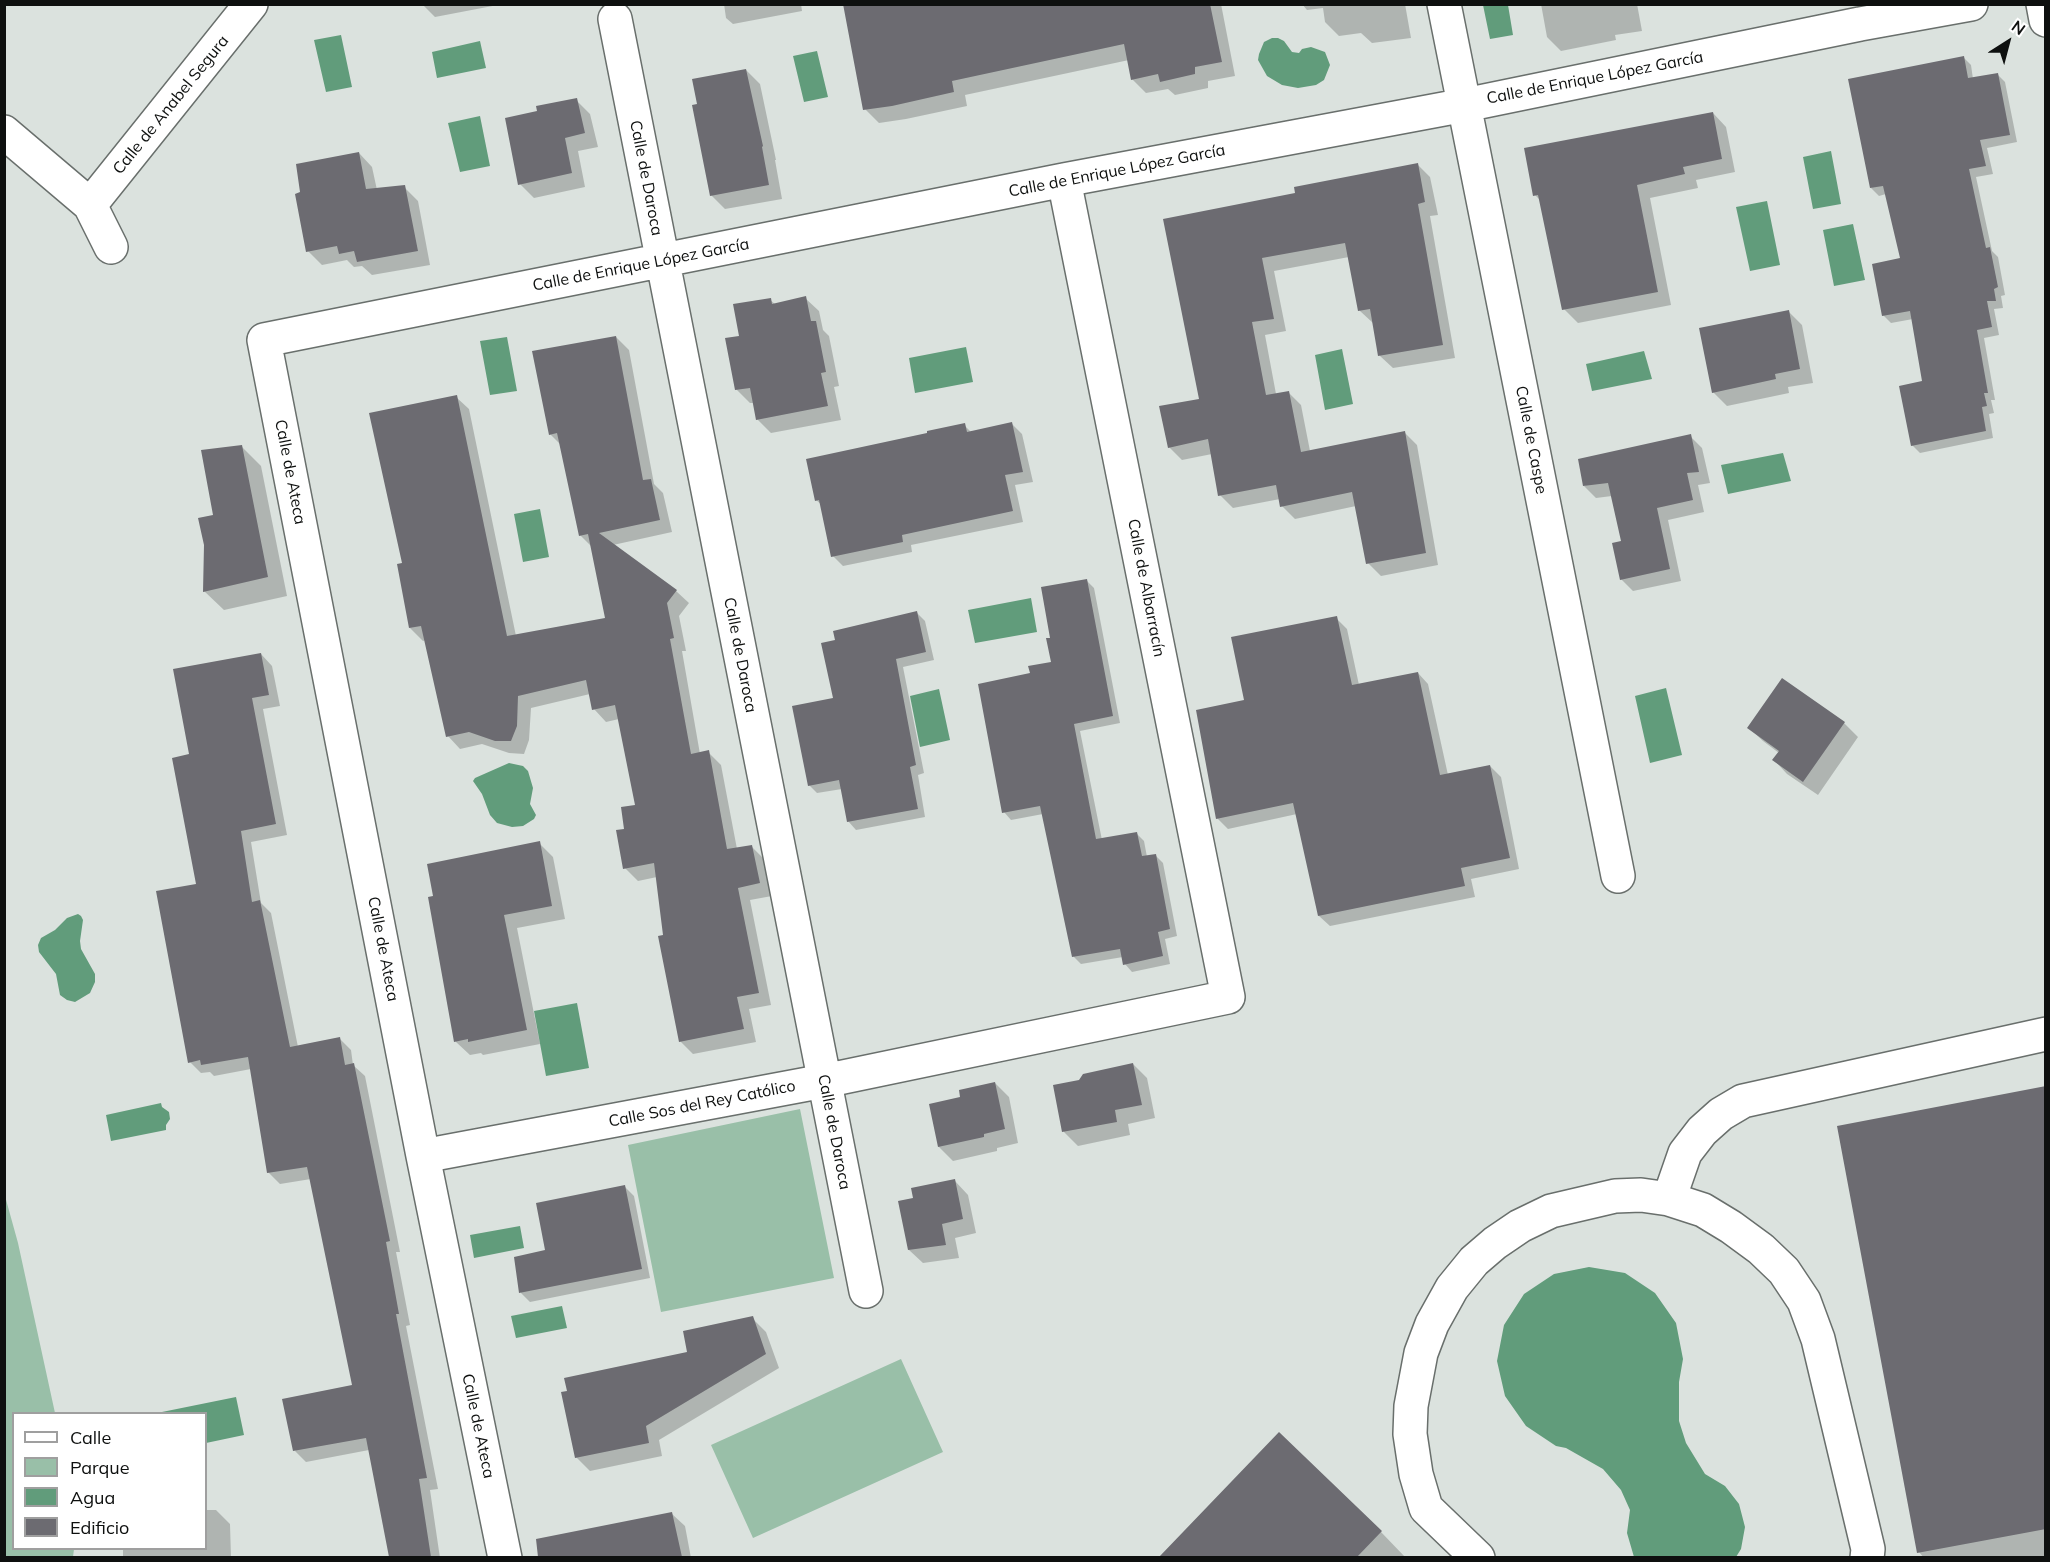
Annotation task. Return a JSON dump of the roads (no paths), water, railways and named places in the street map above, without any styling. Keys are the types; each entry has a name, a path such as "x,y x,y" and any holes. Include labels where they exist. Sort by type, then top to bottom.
{"street":[{"name":"Calle de Anabel Segura","path":"90,205 251,4"},
{"name":"Calle de Caspe","path":"1444,4 1618,876"},
{"name":"Calle de Enrique López García","path":"264,340 1064,180 1465,105 1858,14 1971,4"},
{"path":"2043,4 2046,20"},
{"name":"Calle de Daroca","path":"615,19 866,1291"},
{"path":"4,132 90,205 111,247"},
{"name":"Calle de Albarracín","path":"1064,180 1228,997"},
{"name":"Calle de Ateca","path":"264,340 423,1156 505,1557"},
{"name":"Calle Sos del Rey Católico","path":"423,1156 824,1081 1228,997"},
{"path":"1669,1199 1685,1153 1702,1131 1720,1114 1743,1101 2046,1034"},
{"path":"1478,1557 1426,1508 1416,1474 1410,1434 1411,1406 1420,1353 1452,1288 1473,1261 1495,1243 1520,1226 1551,1211 1615,1196 1641,1195 1669,1199 1703,1210 1761,1249 1784,1271 1804,1301 1818,1339 1868,1549 1867,1557"}],"water":[{"path":"1483,5 1508,5 1513,35 1490,39"},
{"path":"341,35 352,87 326,92 314,40"},
{"path":"1272,38 1284,41 1292,52 1299,53 1302,49 1311,47 1325,52 1330,65 1324,80 1316,85 1298,88 1282,85 1267,76 1258,60 1264,42"},
{"path":"480,41 486,68 437,78 432,52"},
{"path":"817,51 828,97 804,102 793,56"},
{"path":"480,116 490,166 460,172 448,123"},
{"path":"1831,151 1841,204 1813,209 1803,157"},
{"path":"1767,201 1780,265 1750,271 1736,207"},
{"path":"1853,224 1865,280 1834,286 1823,230"},
{"path":"507,337 517,391 490,395 480,341"},
{"path":"966,347 973,382 915,393 909,358"},
{"path":"1342,349 1353,404 1325,410 1315,355"},
{"path":"1644,351 1652,379 1592,391 1586,364"},
{"path":"1783,453 1791,481 1728,494 1721,465"},
{"path":"540,509 549,557 523,562 514,514"},
{"path":"1031,598 1037,632 975,643 968,610"},
{"path":"1666,688 1682,755 1650,763 1635,696"},
{"path":"939,689 950,740 920,747 910,696"},
{"path":"509,763 523,766 528,771 533,788 530,804 536,815 523,826 512,827 497,823 490,815 482,794 473,781"},
{"path":"78,914 83,920 81,949 95,974 95,982 90,993 75,1002 60,995 56,974 39,952 38,945 41,938 55,930 67,918"},
{"path":"577,1003 589,1068 546,1076 534,1011"},
{"path":"161,1103 162,1107 169,1112 170,1119 166,1130 111,1141 106,1115"},
{"path":"520,1226 524,1248 474,1258 470,1235"},
{"path":"1589,1267 1625,1273 1655,1293 1676,1323 1683,1359 1679,1382 1679,1421 1686,1443 1705,1474 1725,1486 1739,1504 1745,1527 1741,1549 1736,1557 1634,1557 1627,1533 1630,1510 1621,1490 1603,1469 1566,1448 1556,1446 1526,1426 1505,1396 1497,1361 1504,1325 1524,1294 1554,1274"},
{"path":"562,1306 567,1328 516,1338 511,1316"},
{"path":"236,1397 244,1435 207,1443 207,1412 162,1412"}]}
